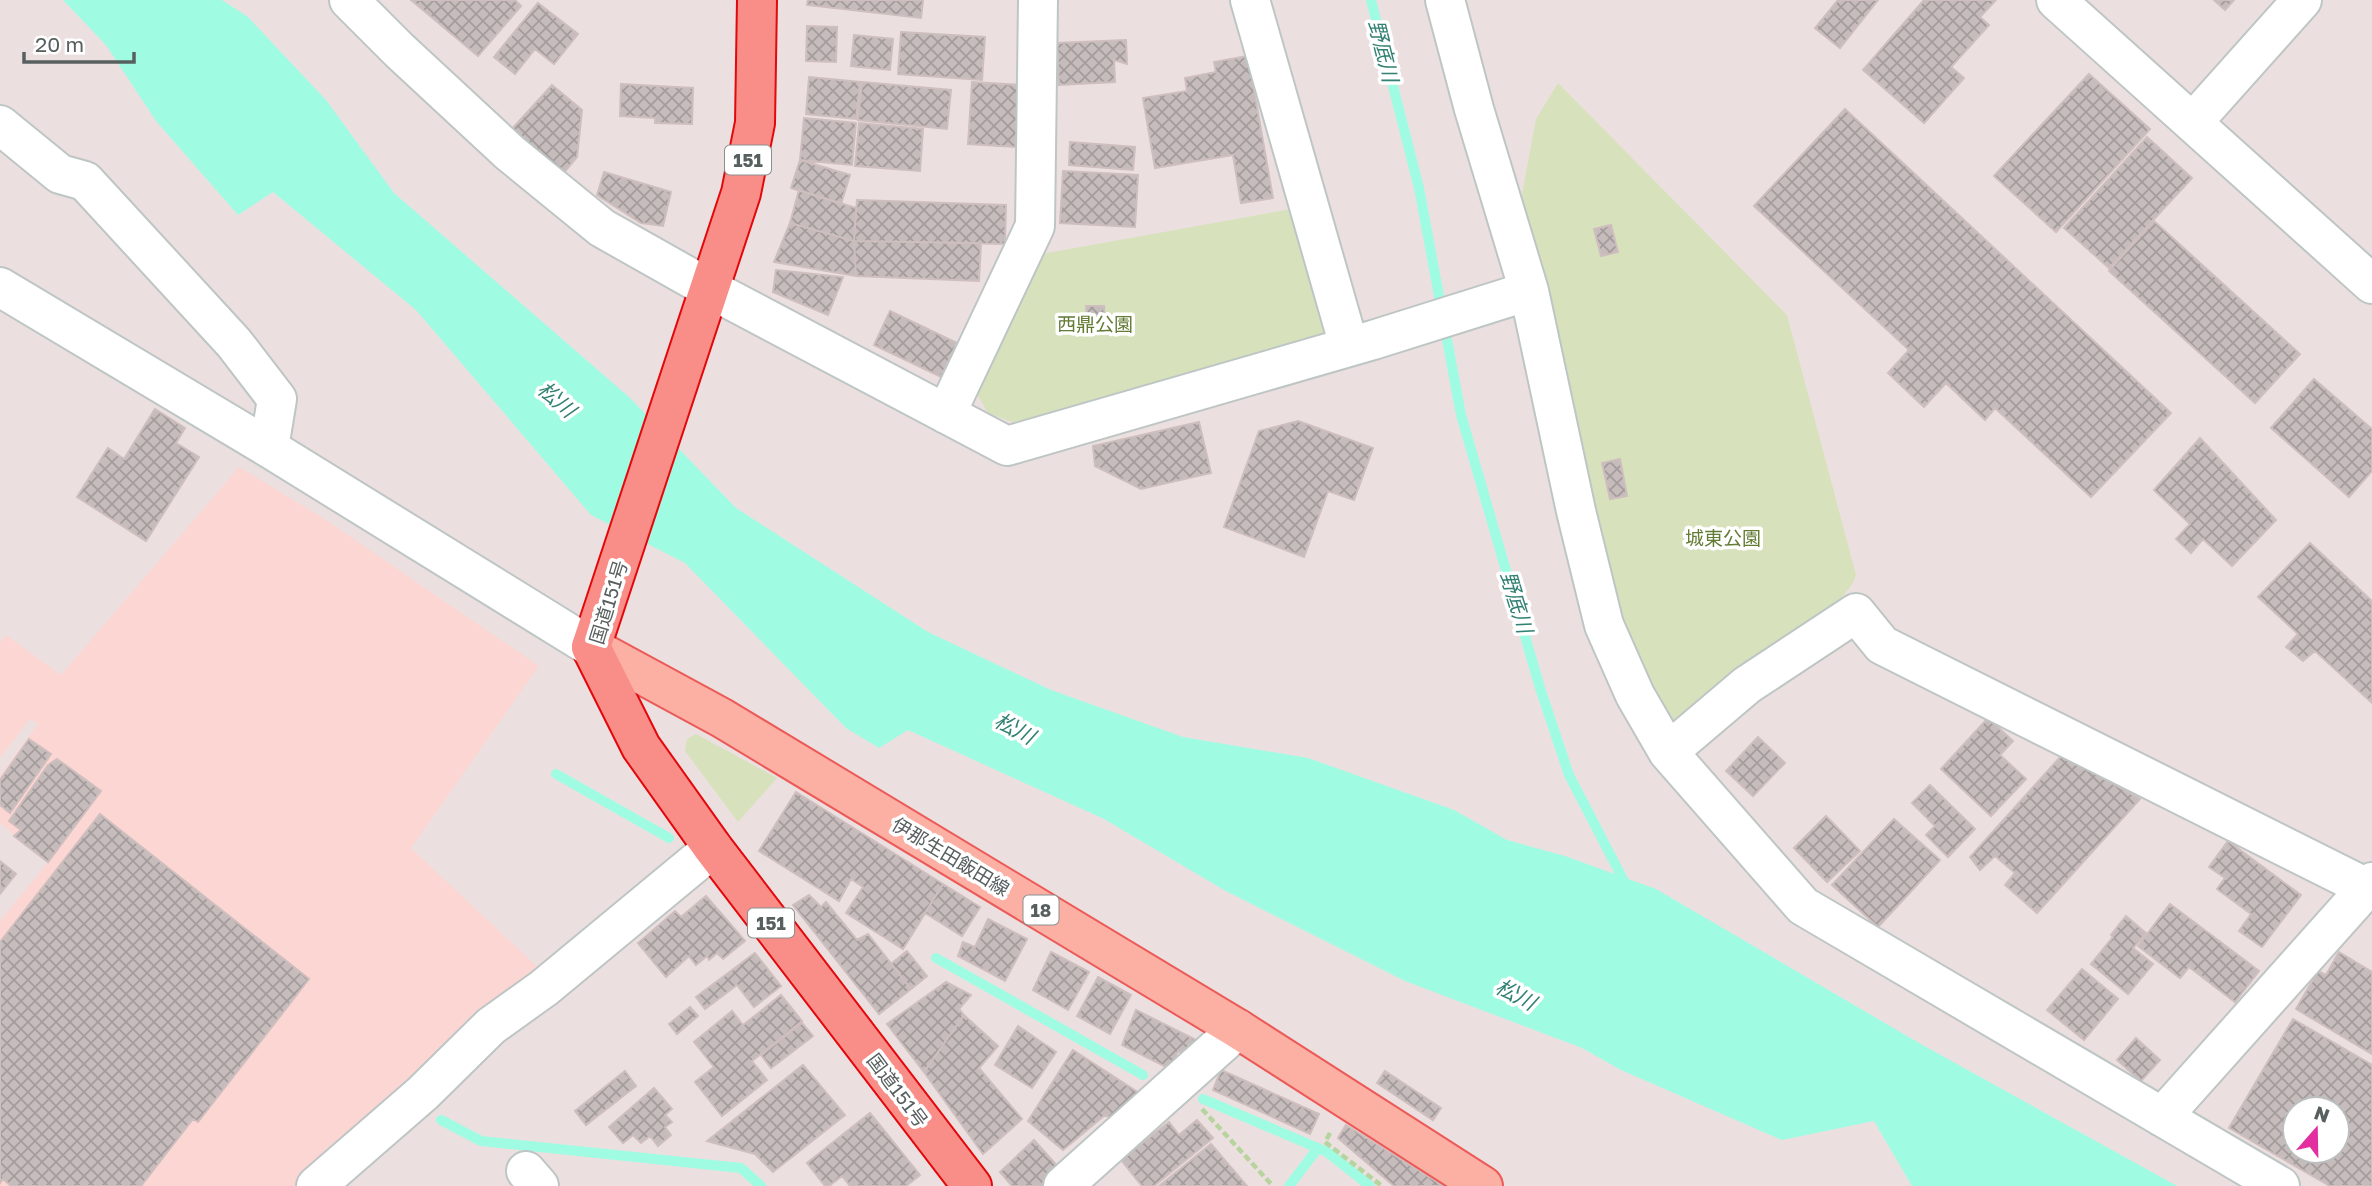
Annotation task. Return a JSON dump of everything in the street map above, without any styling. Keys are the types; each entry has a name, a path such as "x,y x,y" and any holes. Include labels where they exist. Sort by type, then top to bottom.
{"highway":[{"name":"国道151号","path":"757,0 755,123 741,193 591,647 641,747 713,848 972,1186"}],"main road":[{"name":"伊那生田飯田線","path":"591,647 722,718 1238,1029 1480,1185"}],"street":[{"path":"349,0 510,153 602,228 706,301 946,414 1007,446 1529,291"},
{"path":"946,414 1035,226 1038,0"},
{"path":"1250,0 1361,343"},
{"path":"1445,0 1529,291 1576,511 1604,625 1635,695 1668,752 1803,906 2280,1186"},
{"path":"2056,0 2372,284"},
{"path":"2193,122 2302,0"},
{"path":"0,125 60,174 85,180 234,343 277,400 269,448"},
{"path":"0,287 269,448 591,647"},
{"path":"1668,752 1747,685 1856,612 1882,645 2367,895 2162,1117"},
{"path":"316,1186 423,1093 491,1026 544,988 713,848"},
{"path":"1063,1186 1238,1029"}],"path":[{"path":"1177,1083 1273,1186"}],"shaded area":[{"path":"239,467 323,518 539,666 411,848 548,977 480,1015 294,1186 0,1186 0,921 48,862 0,823 0,776 38,724 30,719 0,758 0,642 6,635 61,675"}],"green space":[{"name":"城東公園","path":"1558,83 1787,315 1856,575 1838,602 1682,724 1666,717 1618,616 1544,283 1521,199 1536,119"},
{"name":"西鼎公園","path":"1297,208 1329,326 1322,341 1017,424 988,413 974,389 1036,255"},
{"path":"696,734 777,778 738,822 685,751 687,739"}],"water":[{"name":"松川","path":"63,0 222,0 248,17 326,100 394,193 629,397 736,508 928,632 1051,690 1183,737 1308,758 1454,810 1507,840 1565,856 1656,889 1919,1043 2177,1186 1912,1186 1874,1121 1782,1140 1621,1070 1582,1048 1405,981 1224,890 1104,819 908,730 879,748 846,728 685,563 591,515 416,310 273,192 238,215 156,121 106,45"}],"building":[{"path":"411,0 515,0 521,6 478,56"},
{"path":"808,0 923,0 921,18 807,5"},
{"path":"1838,0 1878,0 1840,48 1815,28"},
{"path":"1924,0 1996,0 1980,17 1989,25 1951,67 1964,78 1924,123 1863,70"},
{"path":"2214,0 2234,0 2225,10"},
{"path":"538,3 578,34 554,64 535,49 515,74 494,57"},
{"path":"807,26 837,27 836,62 806,61"},
{"path":"901,32 985,37 982,80 898,74"},
{"path":"854,35 893,39 890,70 851,66"},
{"path":"1126,40 1127,64 1114,60 1115,82 1059,85 1057,43"},
{"path":"1248,56 1273,198 1241,203 1233,155 1155,168 1143,98 1187,91 1185,78 1216,72 1214,62"},
{"path":"2089,74 2150,129 2056,232 1994,176"},
{"path":"809,77 860,82 856,119 806,114"},
{"path":"862,82 951,90 947,129 858,120"},
{"path":"972,82 1020,85 1016,147 968,144"},
{"path":"621,84 693,88 692,124 655,123 655,118 620,116"},
{"path":"552,85 582,110 577,157 562,175 512,129"},
{"path":"1845,109 2171,413 2091,497 1995,408 1985,420 1946,383 1924,407 1888,373 1909,350 1754,206"},
{"path":"804,118 856,123 852,165 800,160"},
{"path":"859,123 923,129 920,171 855,166"},
{"path":"2147,137 2192,178 2109,268 2064,228"},
{"path":"1070,142 1135,147 1133,170 1069,165"},
{"path":"800,160 850,175 841,204 791,188"},
{"path":"1063,171 1138,175 1135,227 1060,223"},
{"path":"604,172 671,192 663,226 641,223 597,195"},
{"path":"799,190 856,208 854,241 790,223"},
{"path":"857,200 1006,205 1005,244 854,241"},
{"path":"2154,221 2300,354 2255,403 2109,271"},
{"path":"790,223 854,241 856,276 774,262"},
{"path":"1611,225 1618,252 1601,256 1594,229"},
{"path":"854,241 981,243 979,281 856,276"},
{"path":"776,270 843,277 828,315 773,292"},
{"path":"1086,306 1104,306 1106,331 1088,332"},
{"path":"890,311 957,343 941,377 874,345"},
{"path":"2314,379 2372,429 2372,471 2349,497 2271,428"},
{"path":"155,409 185,428 176,443 199,457 146,541 77,497 108,448 124,459"},
{"path":"1298,421 1373,448 1354,500 1328,491 1304,557 1224,527 1259,431"},
{"path":"1199,422 1211,473 1141,489 1095,466 1093,446"},
{"path":"2200,438 2276,520 2232,566 2203,539 2191,553 2176,539 2190,524 2154,490"},
{"path":"1620,459 1627,496 1610,499 1602,463"},
{"path":"2310,543 2372,601 2372,703 2315,651 2303,661 2286,647 2298,634 2258,597"},
{"path":"1988,718 2013,741 2000,755 2026,779 1991,816 1941,769"},
{"path":"1758,737 1785,763 1753,796 1726,771"},
{"path":"29,739 51,754 10,813 0,805 0,780"},
{"path":"2062,755 2140,799 2037,913 2005,885 2015,873 1995,856 1980,870 1970,857"},
{"path":"57,759 101,791 48,862 14,836 21,830 9,821 48,765"},
{"path":"1930,785 1975,829 1948,857 1926,835 1935,826 1912,803"},
{"path":"796,792 943,884 903,949 846,913 863,887 851,879 839,901 759,851"},
{"path":"100,814 309,979 198,1122 193,1119 141,1186 11,1186 3,1179 0,1183 0,942"},
{"path":"1826,816 1860,851 1827,882 1794,848"},
{"path":"1894,819 1940,860 1878,927 1832,885"},
{"path":"2228,841 2301,895 2262,947 2239,931 2251,914 2217,889 2225,878 2209,867"},
{"path":"0,861 16,874 0,894"},
{"path":"943,884 980,907 962,936 925,913"},
{"path":"809,895 821,907 826,902 857,940 868,934 911,989 879,1014 793,905"},
{"path":"706,896 745,941 723,959 717,953 709,960 707,956 696,965 689,956 666,977 638,943 675,911 681,917"},
{"path":"2170,904 2259,971 2235,1002 2189,967 2180,978 2138,946"},
{"path":"2126,916 2146,933 2133,948 2153,964 2128,994 2091,964"},
{"path":"988,919 1027,939 1005,981 958,956 963,942 975,947"},
{"path":"907,951 927,976 911,989 891,964"},
{"path":"1051,952 1089,972 1068,1010 1033,990"},
{"path":"2339,952 2372,972 2372,1054 2296,1009 2318,971 2326,975"},
{"path":"755,953 781,986 754,1007 737,985 705,1009 696,997"},
{"path":"2082,969 2118,999 2084,1040 2047,1010"},
{"path":"1098,977 1131,995 1110,1034 1077,1016"},
{"path":"946,982 971,995 959,1009 964,1015 924,1072 887,1024"},
{"path":"781,995 802,1021 752,1061 767,1080 722,1116 695,1082 714,1067 694,1042 732,1011 743,1025"},
{"path":"690,1007 698,1016 677,1034 669,1024"},
{"path":"1136,1010 1198,1041 1189,1059 1178,1051 1170,1069 1122,1045"},
{"path":"964,1015 998,1046 979,1068 1022,1119 983,1154 924,1072"},
{"path":"2293,1019 2372,1065 2372,1186 2330,1186 2293,1165 2351,1165 2351,1095 2281,1095 2281,1158 2229,1128"},
{"path":"802,1023 813,1036 771,1068 761,1055"},
{"path":"1018,1026 1056,1052 1032,1088 995,1065"},
{"path":"2136,1038 2160,1060 2141,1081 2117,1060"},
{"path":"1073,1050 1142,1095 1115,1121 1105,1115 1063,1150 1028,1121"},
{"path":"803,1065 845,1115 773,1172 755,1154 707,1141"},
{"path":"1221,1070 1319,1114 1310,1134 1213,1090"},
{"path":"625,1071 636,1086 586,1125 575,1111"},
{"path":"1385,1071 1441,1108 1433,1120 1377,1083"},
{"path":"654,1088 672,1109 665,1115 672,1122 665,1127 671,1135 658,1146 650,1136 641,1143 633,1135 623,1143 609,1127"},
{"path":"870,1113 920,1175 906,1186 850,1186 842,1176 825,1186 807,1163"},
{"path":"1197,1120 1213,1138 1154,1186 1142,1186 1121,1160 1169,1122 1179,1135"},
{"path":"1346,1125 1444,1186 1394,1186 1338,1138"},
{"path":"1034,1140 1060,1169 1040,1186 1012,1186 1000,1172"},
{"path":"1211,1144 1247,1186 1159,1186"}],"waterway":[{"name":"野底川","path":"1371,0 1419,188 1461,415 1540,688 1569,775 1629,887"},
{"path":"556,774 669,838"},
{"path":"936,958 1143,1075"},
{"path":"1203,1099 1327,1152 1370,1186"},
{"path":"441,1120 481,1141 741,1168 761,1186"},
{"path":"1289,1186 1318,1148"}]}
